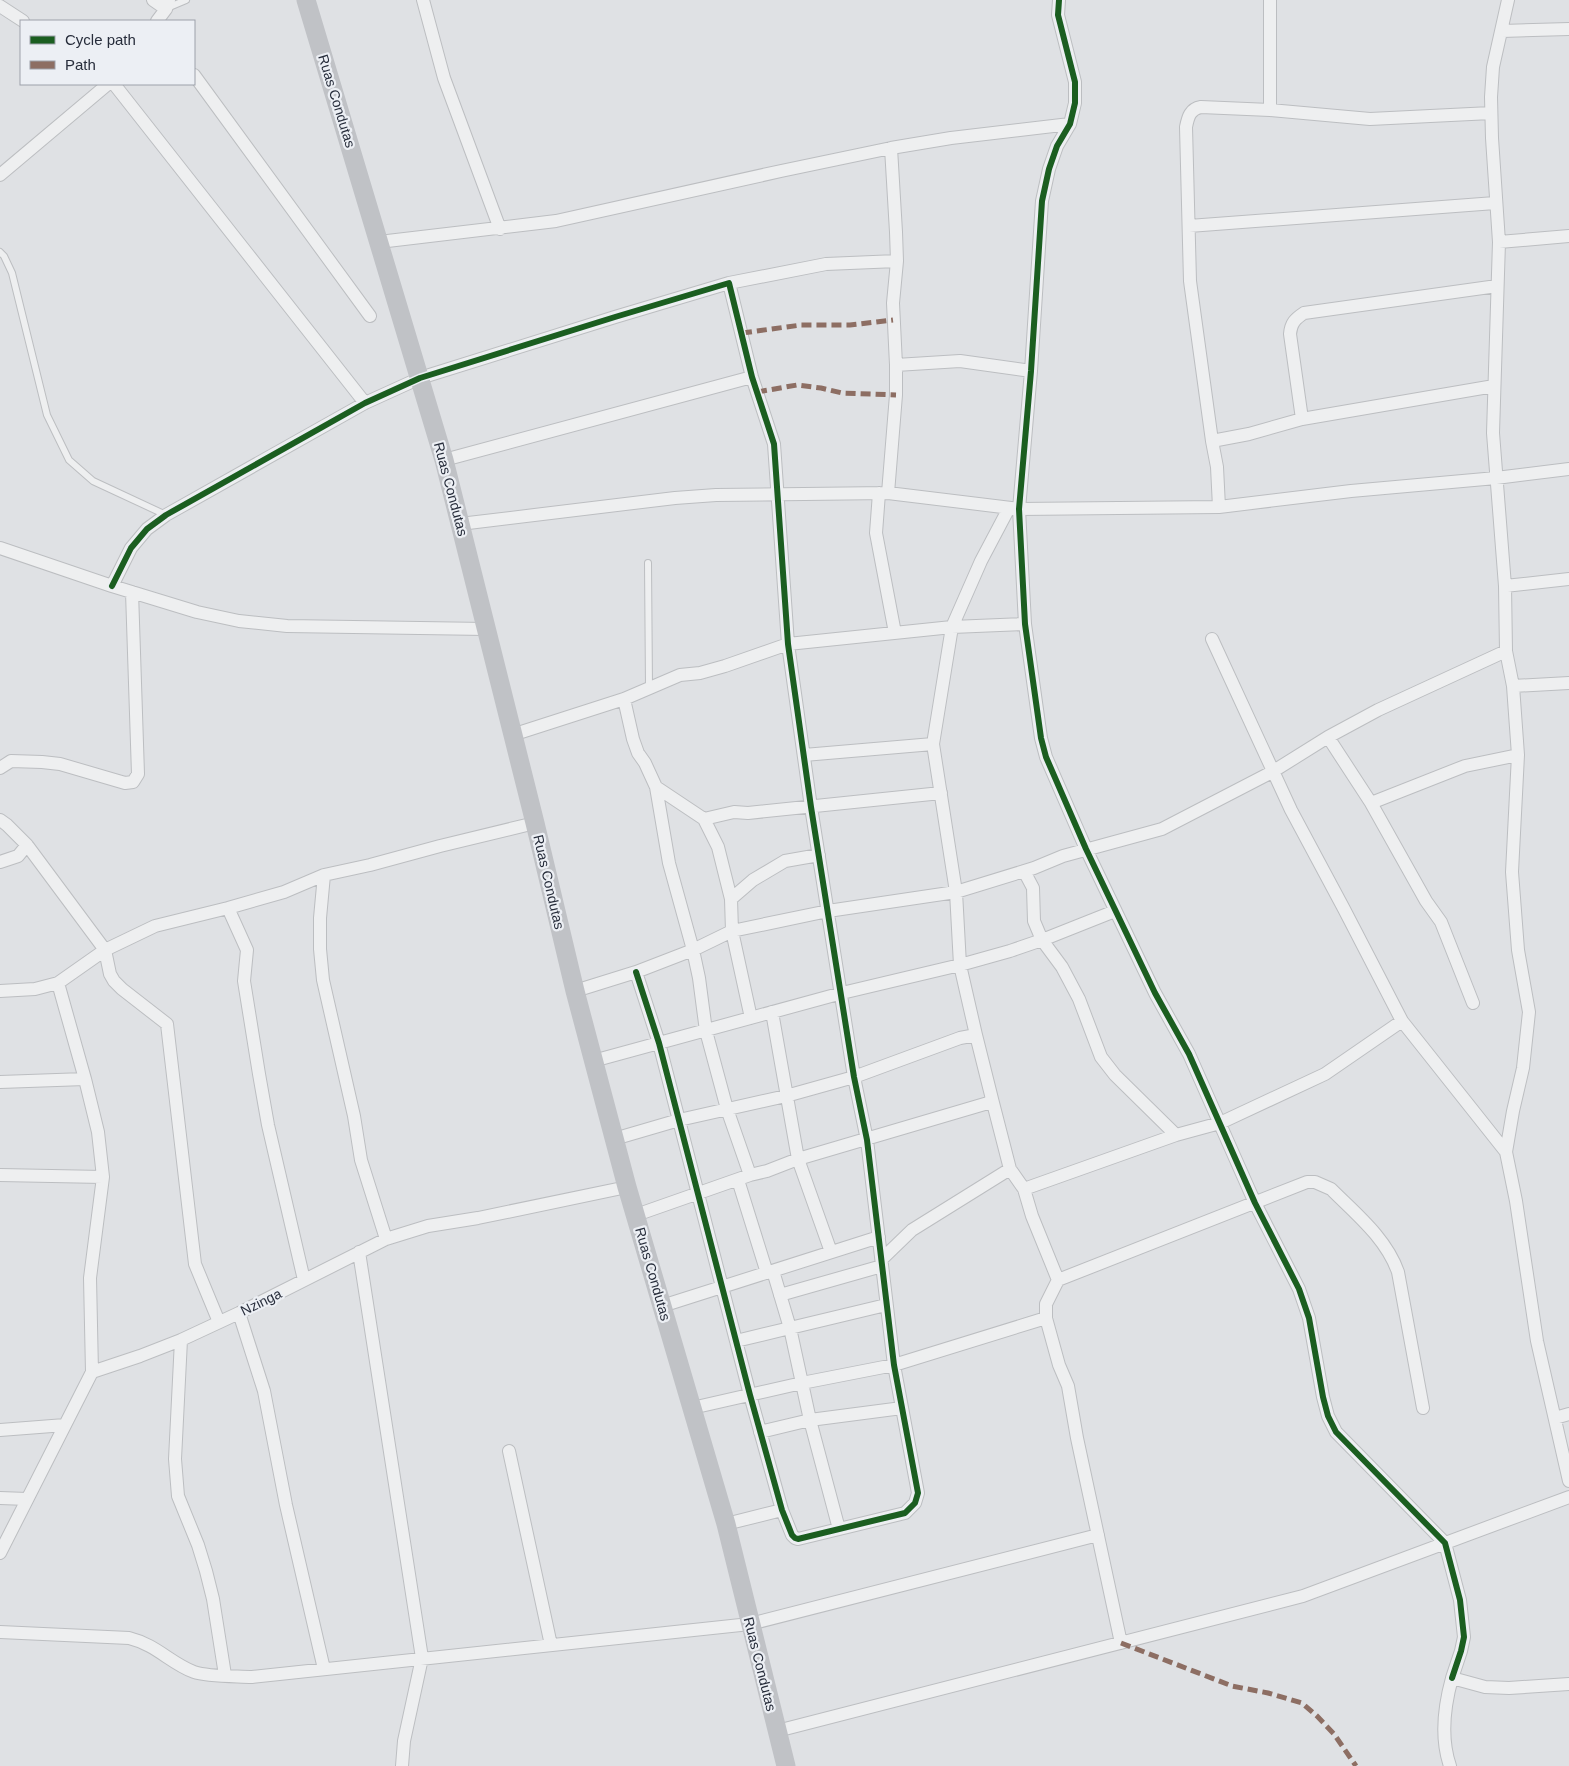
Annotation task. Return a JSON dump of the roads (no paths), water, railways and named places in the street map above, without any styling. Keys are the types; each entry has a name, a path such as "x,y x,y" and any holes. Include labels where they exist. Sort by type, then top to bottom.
{"street":[{"path":"153,0 167,4 158,20"},
{"name":"Ruas Condutas","path":"306,0 444,460 535,823 574,991 627,1187 726,1524 786,1766"},
{"path":"423,0 444,78 500,229"},
{"path":"1059,0 1058,15 1075,82 1075,103 1070,124 1057,146 1048,169 1042,200 1031,371 1014,509 1025,624 1044,749 1086,849 1098,871 1115,911 1155,993 1189,1054 1255,1203 1299,1289 1309,1318 1323,1397 1328,1416 1336,1432 1445,1543 1460,1600 1464,1637 1446,1702 1444,1731 1450,1766"},
{"path":"1270,0 1270,110"},
{"path":"1508,0 1493,67 1491,113 1495,203 1499,242 1493,433 1505,586 1506,651 1513,686 1518,755 1512,872 1518,950 1529,1012 1523,1068 1506,1152 1517,1210 1537,1342 1569,1482"},
{"path":"0,6 21,20"},
{"path":"1502,31 1569,29"},
{"path":"195,76 370,316"},
{"path":"0,175 107,85"},
{"path":"115,85 365,403"},
{"path":"1219,507 1217,467 1190,281 1186,127 1189,114 1195,108 1201,107 1270,110 1370,119 1491,113"},
{"path":"379,242 556,221 781,170 892,148 951,138 1070,124"},
{"path":"892,148 897,261 893,303 896,395 876,533 895,633"},
{"path":"1189,226 1495,203"},
{"path":"1499,242 1569,236"},
{"path":"112,586 132,548 148,529 166,515 365,403 420,378 729,283 826,264 897,261"},
{"path":"636,972 659,1043 760,1432 782,1510 792,1535 795,1538 905,1513 916,1503 918,1493 894,1365 867,1140 854,1077 811,807 788,644 774,444 752,377 729,283"},
{"path":"1302,419 1290,334 1290,326 1296,318 1304,313 1497,286"},
{"path":"896,365 960,361 1031,371"},
{"path":"444,460 752,377"},
{"path":"1212,441 1249,434 1302,419 1494,386"},
{"path":"460,524 675,498 716,495 883,493 1014,509 1219,507 1351,491 1496,478 1569,469"},
{"path":"1014,509 981,560 952,628 933,744 956,892 960,965 976,1035 1010,1169 1024,1189 1032,1216 1058,1280"},
{"path":"0,548 112,586 197,612 239,621 278,625 486,629"},
{"path":"1505,586 1569,579"},
{"path":"0,768 11,761 42,762 60,764 125,783 133,782 138,774 132,592"},
{"path":"512,735 624,699 680,675 700,673 726,666 788,644 952,628 1025,624"},
{"path":"1212,639 1272,772 1402,1021 1506,1152"},
{"path":"574,991 636,972 693,950 732,931 828,911 956,892 1086,849 1162,828 1272,772 1328,737 1378,710 1506,651"},
{"path":"1513,686 1569,683"},
{"path":"624,699 638,753 645,763 656,787 669,863 699,978 706,1030 770,1272 780,1295 790,1328 810,1420 839,1529"},
{"path":"1328,737 1371,803 1426,901 1441,922 1473,1003"},
{"path":"804,755 933,744"},
{"path":"1371,803 1458,769 1518,755"},
{"path":"656,787 704,819 718,847 731,899 732,931 751,1018"},
{"path":"704,819 734,812 748,813 941,793"},
{"path":"0,820 27,845 105,950 110,974 114,981 167,1024 195,1264 219,1322"},
{"path":"0,991 35,989 58,983 105,950 155,926 284,892 324,875 370,866 440,846 535,823"},
{"path":"0,862 18,856 27,845"},
{"path":"731,899 753,880 785,861 819,854"},
{"path":"1024,870 1033,888 1034,921 1042,940 1062,967 1079,999 1101,1057 1106,1065 1176,1135"},
{"path":"324,875 320,918 323,980 354,1116 361,1160 386,1239"},
{"path":"228,908 247,950 244,981 259,1074 268,1125 304,1280"},
{"path":"593,1061 842,993 960,965 1042,940 1115,911"},
{"path":"0,1553 92,1372 90,1278 103,1177 98,1132 58,983"},
{"path":"772,1012 798,1159 831,1252"},
{"path":"1024,1189 1176,1135 1220,1123 1325,1074 1402,1021"},
{"path":"614,1139 679,1120 786,1096 854,1077 960,1038 976,1035"},
{"path":"0,1082 85,1079"},
{"path":"636,1215 798,1159 988,1103 992,1099"},
{"path":"780,1295 882,1263 912,1230 1010,1169"},
{"path":"0,1175 103,1177"},
{"path":"1121,1643 1077,1438 1068,1386 1059,1365 1046,1318 1046,1304 1058,1280 1307,1182 1315,1182 1331,1190 1385,1245 1393,1258 1398,1272 1423,1408"},
{"name":"Nzinga","path":"92,1372 181,1340 386,1239 428,1226 478,1218 627,1187"},
{"path":"662,1306 879,1237"},
{"path":"359,1252 422,1658 404,1740 402,1766"},
{"path":"736,1341 886,1305"},
{"path":"239,1313 264,1391 286,1505 324,1669"},
{"path":"692,1408 802,1383 894,1365 1046,1318"},
{"path":"181,1340 175,1459 178,1496 198,1545 206,1571 213,1599 225,1675"},
{"path":"760,1432 810,1420 902,1408"},
{"path":"1555,1418 1569,1414"},
{"path":"0,1430 65,1425"},
{"path":"509,1450 551,1646"},
{"path":"777,1731 1303,1596 1569,1497"},
{"path":"0,1498 27,1499"},
{"path":"726,1524 782,1510"},
{"path":"0,1632 130,1638 158,1650 196,1673 252,1677 750,1624 1098,1534"},
{"path":"1452,1678 1485,1687 1509,1688 1569,1684"}],"lane":[{"path":"167,4 186,0"},
{"path":"0,252 12,273 47,415 69,460 93,481 166,515"},
{"path":"648,563 649,688"}]}
